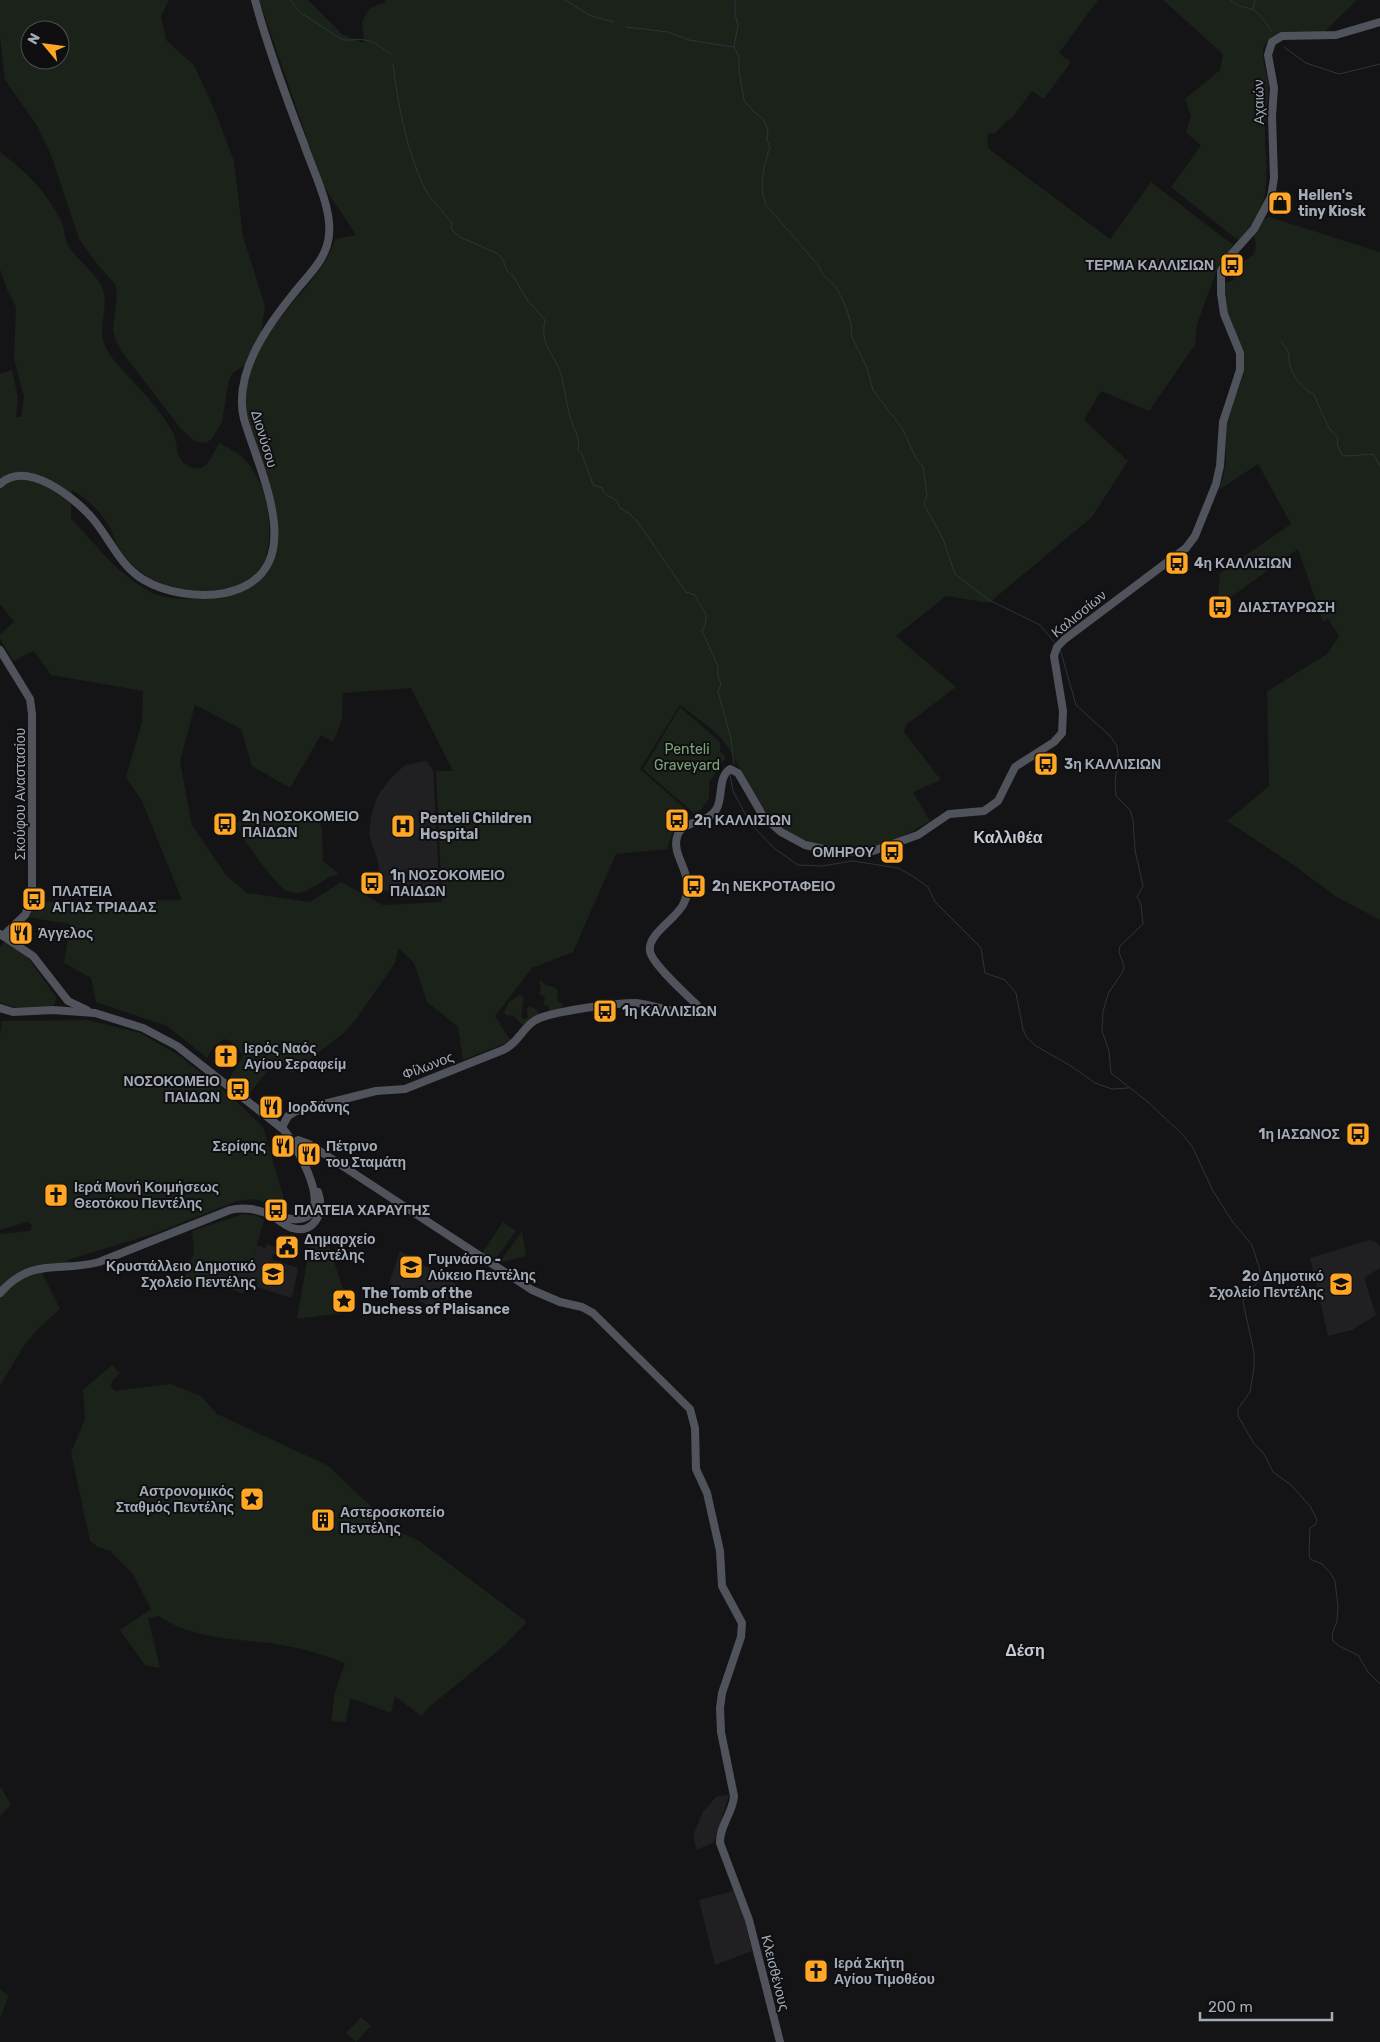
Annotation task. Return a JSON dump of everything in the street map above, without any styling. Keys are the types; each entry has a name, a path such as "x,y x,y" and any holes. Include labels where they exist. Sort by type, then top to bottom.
{"main road":[{"name":"Διονύσου","path":"0,484 11,477 29,476 45,482 60,491 92,518 129,569 144,580 160,588 192,594 220,594 249,583 267,568 272,556 274,543 272,507 244,420 242,390 248,368 269,328 280,311 323,258 328,244 330,228 326,204 255,0"},
{"name":"Αχαιών","path":"1264,213 1271,197 1274,178 1272,116 1274,88 1268,58 1271,44 1282,36 1336,35 1380,22"},
{"name":"Καλισσίων","path":"578,1010 638,1003 660,1006 690,1016 698,1012 697,1005 653,960 650,946 652,939 682,907 687,894 687,876 676,844 678,833 685,826 704,820 714,812 719,804 724,778 730,769 738,773 765,818 787,836 805,844 829,850 862,853 884,848 914,836 949,814 957,812 977,813 988,809 998,801 1015,767 1058,738 1063,731 1064,718 1054,660 1057,647 1186,548 1195,536 1216,484 1220,466 1223,422 1241,364 1240,353 1224,314 1220,294 1222,271 1229,257 1254,229 1264,213"},
{"name":"Σκούφου Αναστασίου","path":"0,650 30,699 32,714 32,900 25,915 2,935"},
{"path":"0,1293 18,1276 29,1270 99,1262 230,1210 243,1207 297,1219 309,1214 313,1209 315,1200 311,1183 294,1142 282,1127 170,1042 144,1028 72,1004 57,989 33,956 2,935"},
{"path":"54,1010 59,1007 61,1002 57,989"},
{"path":"0,1008 13,1012 54,1010 95,1013"},
{"name":"Φίλωνος","path":"282,1127 288,1116 296,1111 372,1092 410,1087 509,1047 536,1020 578,1010"},
{"name":"Κλεισθένους","path":"294,1142 298,1140 309,1144 536,1293 590,1311 690,1408 695,1428 696,1469 707,1493 720,1551 722,1586 742,1624 741,1637 722,1693 720,1708 721,1732 734,1796 720,1840 722,1851 745,1910 780,2042"}],"shaded area":[{"name":"Penteli Children Hospital","path":"426,761 433,770 440,899 383,890 377,858 369,835 371,817 377,797 390,779 405,765"},
{"name":"2ο Δημοτικό Σχολείο Πεντέλης","path":"1370,1240 1377,1243 1380,1247 1380,1268 1364,1278 1376,1315 1352,1330 1328,1336 1310,1258"},
{"name":"Κρυστάλλειο Δημοτικό Σχολείο Πεντέλης","path":"267,1244 277,1248 271,1259 298,1268 292,1298 256,1287 257,1283 247,1280 257,1245 265,1248"},
{"name":"Γυμνάσιο - Λύκειο Πεντέλης","path":"400,1251 457,1285 439,1312 389,1283"},
{"path":"729,1795 714,1842 697,1850 694,1833 703,1812 717,1796"},
{"path":"733,1891 745,1920 752,1951 715,1965 699,1900"}],"green space":[{"path":"0,0 169,0 161,16 166,40 194,65 215,111 234,161 243,236 265,306 261,333 244,366 234,372 229,379 222,422 212,439 206,443 194,441 181,429 122,352 115,339 113,329 117,293 115,284 97,264 79,239 51,155 36,124 5,80 0,38"},
{"path":"259,0 308,0 342,34 364,43 362,21 370,8 386,2 385,0 1098,0 1059,53 1071,62 1044,99 1032,91 1012,118 994,134 989,133 987,142 989,149 1110,239 1151,182 1233,245 1219,265 1211,286 1197,324 1195,345 1149,411 1101,391 1084,420 1128,461 1092,517 989,603 946,596 896,636 956,687 906,725 904,732 941,780 913,792 930,821 908,834 868,849 842,850 828,848 802,839 790,833 770,816 757,799 736,760 720,737 680,705 640,769 688,811 674,829 667,849 616,854 573,952 532,968 495,1016 511,1041 463,1060 458,1027 427,1002 414,963 398,948 395,963 357,1018 345,1032 292,1073 276,1060 248,1095 229,1079 243,1056 236,1045 225,1039 214,1046 207,1058 167,1026 96,1002 91,978 64,963 70,924 26,917 40,902 182,900 142,801 126,777 142,722 143,691 51,675 34,651 13,661 0,639 0,634 14,622 0,604 0,374 12,370 18,397 16,417 21,417 24,397 14,359 16,307 0,269 0,152 19,167 43,192 62,223 68,245 100,284 105,304 102,332 105,346 115,362 169,425 175,437 179,455 184,463 188,466 201,468 208,462 220,443 245,460 251,467 263,490 267,506 269,539 263,564 254,575 243,583 229,588 200,591 158,582 139,571 119,548 101,514 72,490 71,518 108,559 128,577 151,592 157,595 179,598 213,599 235,594 260,579 268,570 273,559 277,534 272,495 249,425 245,404 246,390 255,361 269,334 325,261 335,239 356,235 323,185","holes":["411,688 453,771 436,771 442,902 383,905 341,882 310,902 247,893 226,875 192,825 180,762 195,705 241,729 252,766 290,788 321,735 333,742 342,720 343,693"]},
{"path":"1163,0 1357,0 1323,33 1282,33 1266,42 1263,53 1268,81 1265,130 1267,173 1264,199 1257,216 1239,241 1171,187 1201,145 1186,133 1191,116 1185,99 1220,70 1223,54"},
{"path":"1269,217 1380,252 1380,920 1335,896 1295,866 1227,821 1269,786 1267,691 1327,654 1339,636 1328,619 1323,622 1298,549 1217,607 1220,573 1291,524 1258,464 1219,490 1226,461 1225,426 1244,373 1242,349 1226,317 1222,284 1234,280 1228,268 1230,264 1252,256 1256,248 1253,234 1262,220"},
{"name":"Penteli Graveyard","path":"680,707 720,742 720,752 726,757 709,782 709,798 697,816 643,769"},
{"path":"313,815 320,823 322,830 323,861 339,874 302,892 293,893 286,891 250,848 237,824 244,816"},
{"path":"5,941 28,958 56,997 55,1004 25,1008 12,1007 0,1002 0,947"},
{"path":"540,980 548,986 555,987 558,991 557,1000 563,1005 559,1011 549,1013 549,1006 543,1005 545,997 539,994"},
{"path":"520,995 524,998 521,1016 523,1019 528,1018 527,1009 530,1006 536,1009 539,1014 523,1026 514,1016 506,1015 504,1012 509,1002"},
{"path":"88,1020 140,1033 177,1054 234,1099 263,1127 286,1206 269,1204 255,1199 237,1201 156,1233 71,1259 66,1262 68,1270 42,1273 60,1309 35,1332 23,1347 0,1386 0,1234 30,1231 32,1225 27,1222 0,1230 0,1036 2,1021"},
{"path":"243,1214 255,1215 264,1220 243,1294 220,1285 184,1279 194,1252 192,1231"},
{"path":"503,1222 516,1231 494,1261 482,1253"},
{"path":"522,1231 526,1256 502,1262 502,1259"},
{"path":"316,1237 327,1240 346,1298 348,1298 350,1312 297,1319 311,1238"},
{"path":"442,1287 450,1292 439,1309 431,1303"},
{"path":"112,1365 120,1373 112,1381 111,1387 115,1391 171,1384 201,1396 217,1414 327,1465 397,1531 418,1540 527,1622 504,1646 429,1707 421,1716 395,1696 391,1713 350,1698 346,1722 331,1721 335,1692 345,1663 292,1647 219,1638 194,1632 170,1623 159,1616 148,1618 160,1668 145,1665 120,1630 151,1609 133,1574 110,1551 98,1547 90,1541 71,1453 85,1419 83,1390"},
{"path":"0,1788 11,1805 0,1816"},
{"path":"0,1989 9,1996 0,2017"},
{"path":"361,2017 371,2026 356,2042 346,2033"}],"waterway":[{"path":"290,0 301,13 341,39 369,41 391,54"},
{"path":"565,0 591,16 614,22"},
{"path":"735,0 735,14 738,25 734,47 739,57 739,71 744,100 763,119 768,129 767,140 770,147 762,183 766,205 818,265 823,275 836,287 846,307 851,324 852,337 867,368 873,390 902,428 916,458 923,467 927,495 924,504 943,539 955,574 989,600 1040,625 1055,643"},
{"path":"1230,0 1238,6 1256,12 1272,32"},
{"path":"1253,9 1255,0"},
{"path":"626,27 668,32 689,40 733,47"},
{"path":"1284,47 1306,63 1339,74 1380,64"},
{"path":"393,64 400,111 412,157 424,187 452,223 451,229 460,237 498,254 503,260 507,271 513,276 528,301 545,320 544,337 546,344 562,378 570,415 578,439 578,450 582,454 593,485 602,488 604,493 617,501 620,508 637,521 686,592 695,595 706,615 702,631 718,666 718,676 721,684 718,692 731,738 734,764"},
{"path":"1282,342 1289,353 1289,363 1293,373 1303,387 1313,394 1327,424 1338,438 1337,444 1342,455 1374,455 1380,466"},
{"path":"1060,649 1076,705 1110,736 1117,746 1116,796 1130,810 1133,820 1135,850 1143,886 1137,897 1141,904 1143,924 1120,946 1119,952 1124,966 1123,971 1108,994 1103,1012 1102,1031 1109,1051 1111,1073 1148,1102 1192,1146 1213,1191 1232,1221 1252,1245 1260,1270 1259,1281 1246,1294 1243,1302 1254,1352 1254,1368 1250,1392 1238,1409 1238,1416 1253,1442 1264,1454 1273,1472 1291,1485 1310,1506 1317,1520 1316,1524 1310,1528 1310,1559 1322,1564 1335,1581 1338,1606 1337,1621 1332,1634 1333,1641 1358,1655 1368,1672 1380,1684"},
{"path":"730,775 733,791 750,823 775,849 798,865 822,866 853,861 898,868 928,887 935,902 981,948 985,973 1005,980 1016,993 1023,1029 1027,1038 1036,1046 1071,1066 1095,1083 1112,1089 1128,1088"}],"place":[{"name":"Hellen's tiny Kiosk","path":"1280,203"},
{"name":"ΤΕΡΜΑ ΚΑΛΛΙΣΙΩΝ","path":"1232,265"},
{"name":"4η ΚΑΛΛΙΣΙΩΝ","path":"1177,563"},
{"name":"ΔΙΑΣΤΑΥΡΩΣΗ","path":"1220,607"},
{"name":"3η ΚΑΛΛΙΣΙΩΝ","path":"1046,764"},
{"name":"2η ΚΑΛΛΙΣΙΩΝ","path":"677,820"},
{"name":"2η ΝΟΣΟΚΟΜΕΙΟ ΠΑΙΔΩΝ","path":"225,824"},
{"name":"Penteli Children Hospital","path":"403,826"},
{"name":"ΟΜΗΡΟΥ","path":"892,852"},
{"name":"1η ΝΟΣΟΚΟΜΕΙΟ ΠΑΙΔΩΝ","path":"372,883"},
{"name":"2η ΝΕΚΡΟΤΑΦΕΙΟ","path":"694,886"},
{"name":"ΠΛΑΤΕΙΑ ΑΓΙΑΣ ΤΡΙΑΔΑΣ","path":"34,899"},
{"name":"Άγγελος","path":"21,933"},
{"name":"1η ΚΑΛΛΙΣΙΩΝ","path":"605,1011"},
{"name":"Ιερός Ναός Αγίου Σεραφείμ","path":"226,1056"},
{"name":"ΝΟΣΟΚΟΜΕΙΟ ΠΑΙΔΩΝ","path":"238,1089"},
{"name":"Ιορδάνης","path":"271,1107"},
{"name":"1η ΙΑΣΩΝΟΣ","path":"1358,1134"},
{"name":"Σερίφης","path":"283,1146"},
{"name":"Πέτρινο του Σταμάτη","path":"309,1154"},
{"name":"Ιερά Μονή Κοιμήσεως Θεοτόκου Πεντέλης","path":"56,1195"},
{"name":"ΠΛΑΤΕΙΑ ΧΑΡΑΥΓΗΣ","path":"276,1210"},
{"name":"Δημαρχείο Πεντέλης","path":"287,1247"},
{"name":"Γυμνάσιο - Λύκειο Πεντέλης","path":"411,1267"},
{"name":"Κρυστάλλειο Δημοτικό Σχολείο Πεντέλης","path":"273,1274"},
{"name":"2ο Δημοτικό Σχολείο Πεντέλης","path":"1341,1284"},
{"name":"The Tomb of the Duchess of Plaisance","path":"344,1301"},
{"name":"Αστρονομικός Σταθμός Πεντέλης","path":"252,1499"},
{"name":"Αστεροσκοπείο Πεντέλης","path":"323,1520"},
{"name":"Ιερά Σκήτη Αγίου Τιμοθέου","path":"816,1971"}],"district":[{"name":"Καλλιθέα","path":"1008,837"},
{"name":"Δέση","path":"1025,1650"}]}
